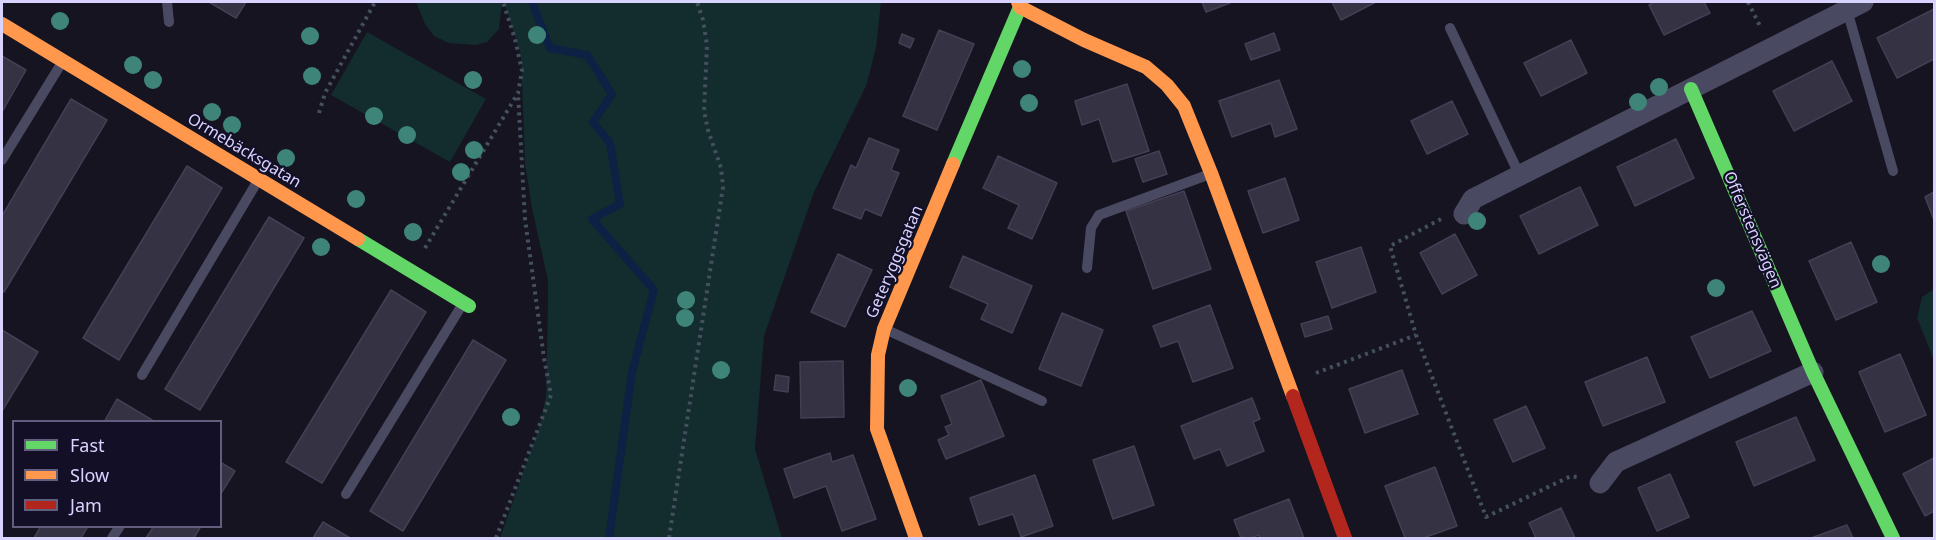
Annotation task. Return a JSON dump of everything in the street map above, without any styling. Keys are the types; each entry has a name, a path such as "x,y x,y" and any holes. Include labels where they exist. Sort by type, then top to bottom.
{"street":[{"name":"Geteryggsgatan","path":"916,538 877,429 878,355 884,329 1019,4 1084,40 1146,67 1167,85 1184,106 1211,173 1345,538"},
{"path":"1464,214 1473,199 1855,6"},
{"name":"Ormebäcksgatan","path":"2,24 466,304"},
{"name":"Offerstensvägen","path":"1691,89 1813,372 1893,538"},
{"path":"1600,483 1616,462 1813,372"}],"lane":[{"path":"167,2 169,22"},
{"path":"1855,6 1893,171"},
{"path":"1450,27 1520,176"},
{"path":"2,160 63,61"},
{"path":"1087,268 1091,228 1100,215 1211,173"},
{"path":"142,375 258,179"},
{"path":"346,494 466,304"},
{"path":"884,329 1042,401"}],"path":[{"path":"319,113 326,93 375,2"},
{"path":"496,538 551,395 525,219 518,93 522,71 503,2"},
{"path":"669,538 723,187 722,168 708,130 704,111 707,45 697,2"},
{"path":"411,271 518,93"},
{"path":"1464,214 1445,217 1390,246 1416,335 1486,517 1571,476 1600,483"},
{"path":"1287,384 1416,335"}],"green space":[{"path":"416,2 502,2 499,29 487,42 476,45 449,43 434,36 425,24"},
{"path":"504,2 881,2 876,48 866,86 814,192 764,336 755,449 782,538 500,538 540,425 546,396 548,303 548,281 525,164 521,55"},
{"path":"367,32 486,99 450,162 331,95"},
{"path":"1934,289 1934,360 1917,318 1922,297"}],"building":[{"path":"209,2 246,2 236,18"},
{"path":"1202,2 1229,2 1230,3 1206,12"},
{"path":"1332,2 1376,2 1341,20"},
{"path":"1655,2 1704,2 1710,13 1664,35 1649,5"},
{"path":"1934,9 1934,59 1897,78 1877,38"},
{"path":"939,30 974,44 937,130 903,116"},
{"path":"1274,33 1280,50 1251,60 1245,44"},
{"path":"902,34 914,39 910,48 899,43"},
{"path":"1571,40 1587,73 1541,96 1524,63"},
{"path":"2,56 26,70 2,112"},
{"path":"1832,61 1852,101 1794,131 1773,91"},
{"path":"1279,80 1297,129 1275,137 1271,123 1232,137 1219,101"},
{"path":"1127,84 1149,151 1113,162 1099,119 1082,125 1075,101"},
{"path":"71,99 107,120 4,292 2,291 2,216"},
{"path":"1452,101 1468,134 1427,154 1411,121"},
{"path":"869,138 899,150 891,170 899,173 881,216 865,209 861,219 833,208 851,165 856,168"},
{"path":"1676,139 1694,178 1635,206 1617,167"},
{"path":"1159,151 1167,174 1143,182 1135,159"},
{"path":"998,156 1057,183 1032,239 1008,228 1019,205 983,188"},
{"path":"187,166 222,188 119,360 83,338"},
{"path":"1285,178 1299,220 1263,233 1248,191"},
{"path":"1580,187 1598,225 1539,254 1520,216"},
{"path":"1184,191 1211,269 1153,289 1126,211"},
{"path":"1934,192 1934,220 1925,197"},
{"path":"269,217 304,238 200,410 165,389"},
{"path":"1455,234 1477,275 1442,294 1420,253"},
{"path":"1851,242 1877,302 1836,320 1809,261"},
{"path":"1361,247 1376,292 1332,308 1316,262"},
{"path":"838,254 872,270 845,327 811,312"},
{"path":"963,256 1032,286 1012,333 981,319 988,304 950,287"},
{"path":"391,290 426,312 322,483 286,462"},
{"path":"1210,305 1233,368 1193,382 1178,341 1161,347 1153,326"},
{"path":"1752,311 1771,351 1710,378 1691,337"},
{"path":"1062,313 1103,330 1081,386 1039,369"},
{"path":"1328,316 1332,329 1305,337 1301,324"},
{"path":"2,330 38,352 2,411"},
{"path":"473,340 506,360 403,531 370,511"},
{"path":"1900,354 1926,415 1885,432 1859,372"},
{"path":"1647,357 1665,402 1603,426 1585,382"},
{"path":"843,361 844,417 801,418 800,362"},
{"path":"1402,370 1418,414 1365,433 1349,389"},
{"path":"776,375 789,377 788,392 774,390"},
{"path":"981,380 1004,436 946,459 938,440 949,435 945,427 952,424 941,396"},
{"path":"1252,398 1260,419 1253,422 1264,451 1227,466 1220,449 1194,459 1181,426"},
{"path":"117,399 152,420 105,420"},
{"path":"1526,406 1545,448 1513,462 1494,420"},
{"path":"1796,417 1815,460 1754,486 1736,442"},
{"path":"1134,446 1154,505 1113,519 1093,460"},
{"path":"830,453 832,462 853,455 876,519 842,531 826,486 794,498 784,469"},
{"path":"1934,458 1934,511 1925,516 1903,474"},
{"path":"222,463 235,471 222,492"},
{"path":"1435,467 1457,526 1423,538 1405,538 1385,486"},
{"path":"1670,474 1689,517 1657,531 1638,488"},
{"path":"1035,475 1053,526 1021,537 1013,514 979,525 970,498"},
{"path":"1289,499 1304,538 1260,538 1259,535 1241,538 1234,520"},
{"path":"1561,508 1575,538 1536,538 1529,523"},
{"path":"323,522 350,538 313,538"},
{"path":"1847,525 1853,538 1811,538"},
{"path":"40,528 87,528 81,538 34,538"},
{"path":"153,528 200,528 194,538 146,538"}],"waterway":[{"path":"532,2 550,48 587,55 612,94 593,122 610,143 620,204 592,219 654,290 632,372 609,538"}],"traffic: fast":[{"path":"953,164 1020,7"},
{"path":"1691,89 1813,372 1893,538"},
{"path":"358,239 469,306"}],"traffic: slow":[{"path":"1018,2 1020,7 1084,40 1146,67 1167,85 1184,106 1293,396"},
{"path":"2,24 358,239"},
{"path":"916,538 877,429 878,355 884,329 953,164"}],"traffic: jam":[{"path":"1293,396 1345,538"}]}
